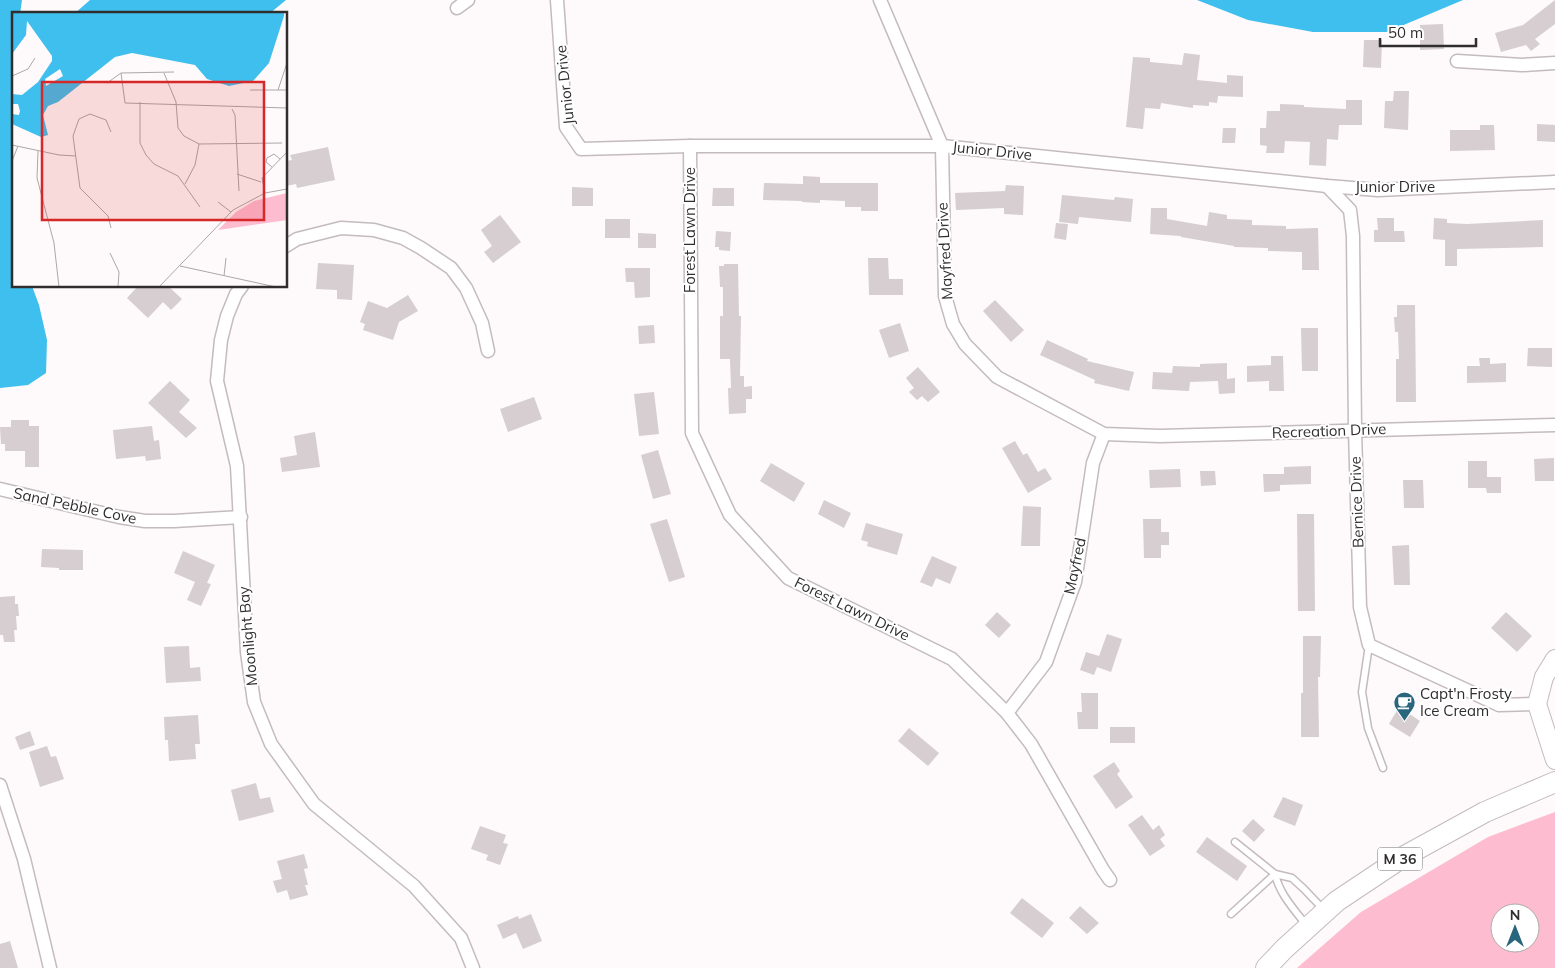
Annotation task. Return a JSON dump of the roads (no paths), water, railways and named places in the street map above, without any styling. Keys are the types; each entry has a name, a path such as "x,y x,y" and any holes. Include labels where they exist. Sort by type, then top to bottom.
{"main road":[{"path":"1555,659 1544,677 1537,704 1555,760"},
{"name":"M 36","path":"1266,968 1337,901 1403,856 1485,812 1555,782"}],"street":[{"path":"457,8 468,0"},
{"name":"Junior Drive","path":"557,0 566,127 581,149 690,146 942,146 1378,190 1555,182"},
{"name":"Mayfred Drive","path":"880,0 942,146 945,296 953,324 965,344 997,377 1104,434"},
{"path":"1457,61 1522,65 1555,63"},
{"name":"Forest Lawn Drive","path":"690,146 692,433 730,516 788,578 952,659 1007,713 1031,744 1110,880"},
{"name":"Bernice Drive","path":"1327,186 1350,210 1353,236 1360,607 1369,645"},
{"path":"288,245 297,239 341,228 374,230 402,238 421,248 451,268 466,288 482,323 488,351"},
{"name":"Moonlight Bay","path":"240,288 227,316 221,340 217,381 237,466 247,652 254,702 271,744 314,804 414,886 461,938 473,968"},
{"name":"Recreation Drive","path":"1104,434 1160,436 1555,424"},
{"name":"Mayfred","path":"1007,713 1046,662 1075,582 1093,463 1104,434"},
{"name":"Sand Pebble Cove","path":"0,489 119,517 145,521 174,522 241,517"},
{"path":"1369,645 1499,705 1537,704"},
{"path":"0,785 24,859 50,968"}],"lane":[{"path":"1369,645 1362,692 1368,728 1383,768"},
{"path":"1236,842 1275,874 1292,878 1325,911"},
{"path":"1231,914 1275,874"},
{"path":"1275,874 1283,896 1308,927"}],"water":[{"path":"0,0 22,0 20,12 12,12 12,288 33,288 39,305 47,340 46,373 28,385 0,388"},
{"path":"90,0 286,0 271,12 76,12"},
{"path":"1197,0 1463,0 1387,32 1313,32 1248,20"}],"place":[{"name":"Capt'n Frosty Ice Cream","path":"1404,722"}]}
